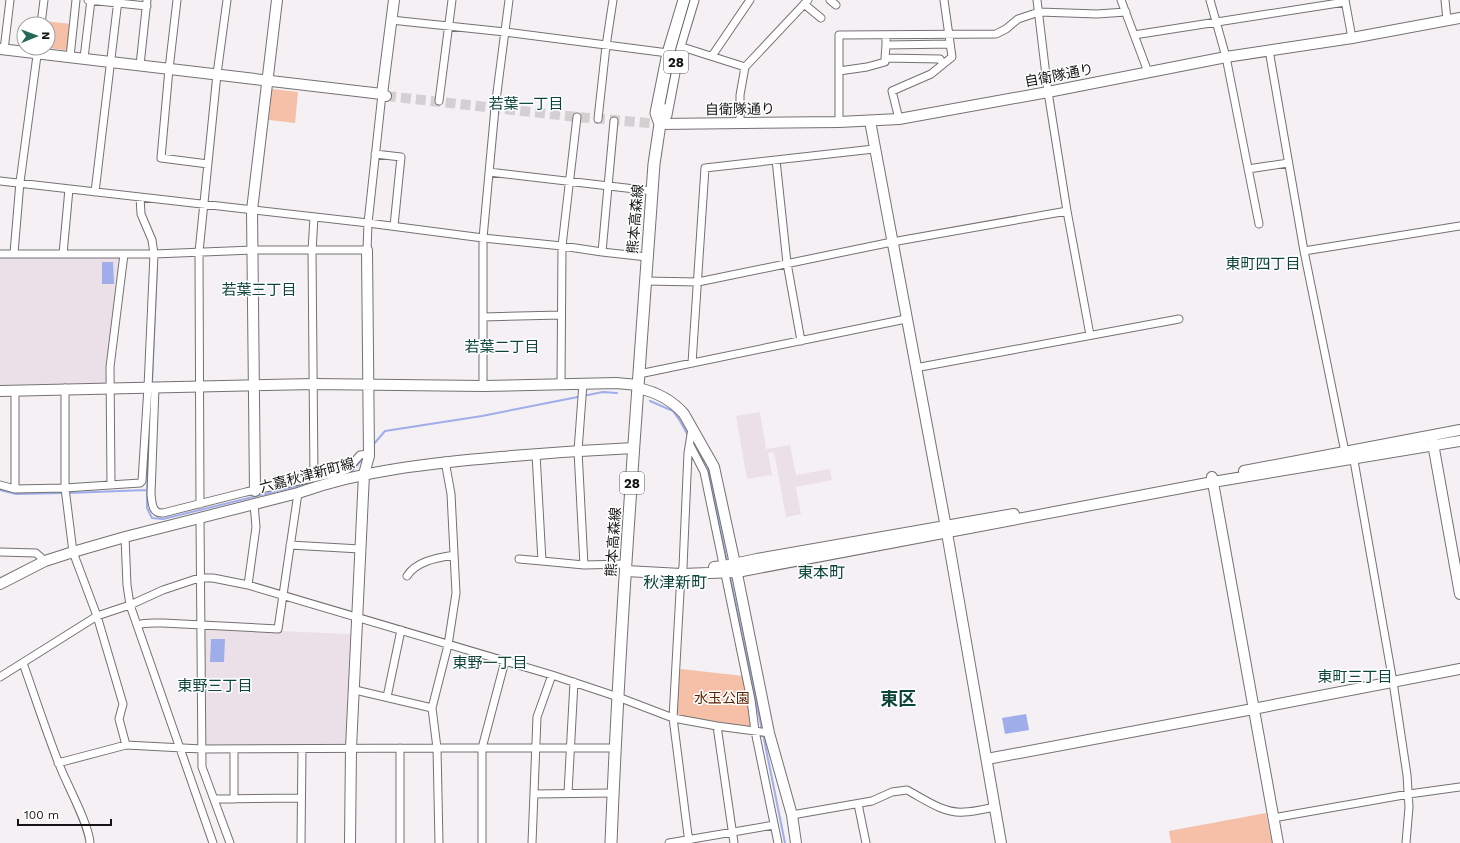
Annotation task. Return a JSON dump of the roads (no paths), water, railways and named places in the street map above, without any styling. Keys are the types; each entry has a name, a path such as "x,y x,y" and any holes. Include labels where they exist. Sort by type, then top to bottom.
{"main road":[{"name":"熊本高森線","path":"660,124 656,113 668,53 684,0"},
{"name":"熊本高森線","path":"611,843 626,568 654,164 660,124 666,115 679,46 693,0"}],"street":[{"path":"10,0 2,49 16,50"},
{"path":"42,16 44,0"},
{"path":"70,57 76,0"},
{"path":"84,58 90,0 147,3 140,65"},
{"path":"177,0 161,158 208,164"},
{"path":"200,504 199,252 217,74 227,0"},
{"path":"248,585 256,527 253,385 252,210 277,0"},
{"path":"350,843 351,748 355,690 360,550 364,474 369,454 368,223 394,0"},
{"path":"439,101 452,0"},
{"path":"483,386 483,238 495,108 509,0"},
{"path":"598,119 613,0"},
{"path":"712,56 750,0"},
{"path":"899,119 892,91 931,74 952,57 944,0"},
{"path":"1037,0 1048,92 1066,211 1090,335"},
{"path":"1121,0 1148,72"},
{"path":"1210,0 1226,57 1258,224"},
{"path":"1445,0 1447,20"},
{"path":"1134,35 1217,23 1345,1 1352,38"},
{"path":"95,192 118,2"},
{"path":"740,124 740,95 745,67 806,2 821,18"},
{"path":"839,122 839,35 996,34 1006,29 1018,19 1039,12 1097,14 1126,12"},
{"name":"自衛隊通り","path":"660,124 839,122 899,119 1048,92 1226,57 1352,38 1460,18"},
{"path":"391,20 505,32 668,53 679,46 745,67"},
{"path":"839,71 885,62 886,34"},
{"path":"886,45 950,44"},
{"path":"1269,50 1304,251 1351,454 1393,682 1409,794 1406,843"},
{"path":"56,54 384,95"},
{"path":"14,254 20,182 37,56"},
{"path":"885,58 940,59 943,64"},
{"path":"561,384 562,246 577,117"},
{"path":"602,252 614,121"},
{"path":"870,121 946,529 1001,843"},
{"path":"692,363 705,168 874,149"},
{"path":"375,154 401,157 394,226"},
{"path":"776,160 787,263 801,341"},
{"path":"1248,169 1288,163"},
{"path":"489,172 569,180 652,191"},
{"path":"0,181 20,182 647,257"},
{"path":"64,254 69,189"},
{"path":"140,197 141,214 152,240 154,254 152,505 155,511 159,514 163,514 246,492 255,498"},
{"path":"645,281 698,282 892,242 1066,211"},
{"path":"314,217 312,251 314,478"},
{"path":"1304,251 1460,226"},
{"path":"0,254 154,254 253,250 367,250"},
{"path":"111,485 110,367 124,254"},
{"path":"483,316 561,315"},
{"path":"915,368 1179,318"},
{"path":"639,374 906,320"},
{"path":"583,383 578,450 584,565"},
{"path":"0,391 65,388 314,384 483,386 616,383 648,390 674,403 684,414 692,431 714,467 730,569 762,732 774,824 778,843"},
{"path":"0,486 16,489 65,488 140,483 142,481 152,387"},
{"path":"65,388 65,488 73,552 97,616 123,704 119,719 126,745"},
{"path":"15,390 16,489"},
{"path":"519,559 584,565 682,571 730,569 1432,440 1460,430"},
{"path":"689,841 673,718 692,431"},
{"path":"1432,440 1460,441"},
{"path":"1432,440 1460,594"},
{"path":"690,445 704,472 730,569"},
{"name":"六嘉秋津新町線","path":"0,584 45,561 73,552 200,518 255,498 298,493 364,474 445,461 578,450 634,448"},
{"path":"255,498 314,478 341,472 348,469 360,454 369,454"},
{"path":"536,454 542,560"},
{"path":"439,843 437,748 432,708 448,645 456,593 451,494 445,461"},
{"path":"1212,480 1278,843"},
{"path":"137,625 146,622 152,624 163,622 278,629 298,493"},
{"path":"200,518 199,578 202,767 230,843"},
{"path":"125,537 127,585 130,604 179,749 213,843"},
{"path":"290,545 360,550"},
{"path":"0,552 36,553 45,561"},
{"path":"407,576 410,570 424,562 454,554"},
{"path":"0,677 97,616 163,590 199,578 213,578 248,585 283,595 552,675 618,697 673,718 762,732"},
{"path":"387,697 401,630"},
{"path":"482,843 482,748 505,661"},
{"path":"23,663 58,763 85,825 90,838 90,843"},
{"path":"987,759 1460,669"},
{"path":"532,843 537,717 552,675"},
{"path":"568,793 574,682"},
{"path":"355,690 432,708"},
{"path":"717,726 734,843"},
{"path":"762,732 792,815 796,843"},
{"path":"58,763 126,745 179,749 615,748"},
{"path":"400,748 400,843"},
{"path":"234,749 234,799"},
{"path":"301,843 302,749"},
{"path":"1273,818 1409,794 1460,787"},
{"path":"792,815 872,801 903,789 949,811 963,813 995,807"},
{"path":"534,794 613,793"},
{"path":"214,799 301,798"},
{"path":"858,804 866,843"},
{"path":"669,843 689,841 774,824"}],"water":[{"path":"102,262 113,262 114,284 102,284"},
{"path":"211,639 225,639 224,662 210,662"},
{"path":"1026,714 1029,730 1005,734 1002,718"}],"waterway":[{"path":"152,384 157,267"},
{"path":"151,391 147,508 152,518 163,519 330,478"},
{"path":"373,445 385,431 482,416 603,392 617,393"},
{"path":"650,401 673,411 689,437"},
{"path":"695,448 708,467 727,562"},
{"path":"344,474 352,471 364,457"},
{"path":"0,490 16,494 64,493"},
{"path":"68,493 147,490"},
{"path":"730,576 762,730"},
{"path":"763,734 785,843"}],"tunnel":[{"path":"386,96 577,117 660,124"}],"tram line":[{"path":"665,104 676,48 690,0"}],"district":[{"name":"若葉一丁目","path":"526,104"},
{"name":"東町四丁目","path":"1263,264"},
{"name":"若葉三丁目","path":"259,290"},
{"name":"若葉二丁目","path":"502,347"},
{"name":"東本町","path":"821,572"},
{"name":"秋津新町","path":"675,582"},
{"name":"東野一丁目","path":"490,663"},
{"name":"東町三丁目","path":"1355,677"},
{"name":"東野三丁目","path":"215,686"},
{"name":"東区","path":"898,699"}],"park label":[{"name":"水玉公園","path":"722,698"}]}
